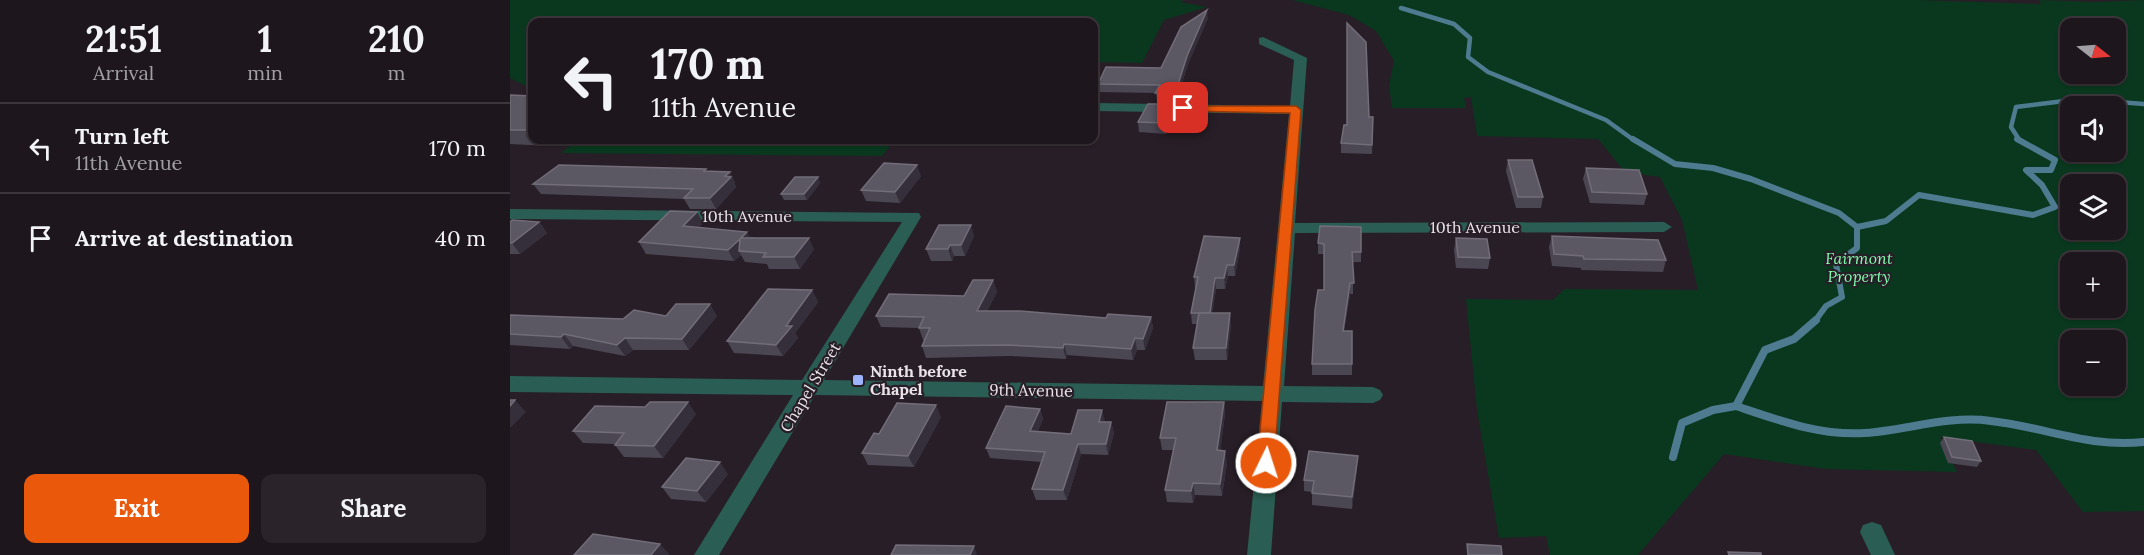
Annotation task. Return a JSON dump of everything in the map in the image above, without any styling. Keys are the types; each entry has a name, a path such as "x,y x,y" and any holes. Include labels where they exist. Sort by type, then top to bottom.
{"street":[{"path":"1259,555 1301,58 1263,41"},
{"path":"1098,107 1296,110"},
{"name":"10th Avenue","path":"510,214 913,217"},
{"name":"Chapel Street","path":"706,555 811,387 913,217"},
{"name":"10th Avenue","path":"1287,228 1664,227"},
{"name":"9th Avenue","path":"510,384 1373,395"},
{"path":"1872,532 1883,555"}],"green space":[{"path":"510,0 1184,0 1180,2 1207,7 1164,20 1142,63 1098,62 1098,18 528,18 528,87 510,78"},
{"name":"Fairmont Property","path":"1292,0 1915,0 2041,4 2039,0 2095,2 2144,0 2144,511 2083,512 2036,450 1940,437 1957,472 1826,469 1724,454 1638,555 1550,555 1546,536 1499,538 1477,410 1466,299 1553,300 1564,289 1698,290 1682,220 1660,177 1625,172 1598,139 1477,136 1471,97 1464,98 1466,108 1392,108 1389,85 1394,61 1376,31 1349,15"},
{"path":"573,144 892,144 882,156 561,153"}],"building":[{"path":"1207,10 1187,56 1175,94 1155,93 1160,85 1098,84 1106,67 1161,68 1181,27"},
{"path":"1347,23 1366,42 1369,117 1373,117 1372,145 1341,143 1344,125 1347,125"},
{"path":"510,95 528,96 528,130 510,130"},
{"path":"1148,104 1171,104 1165,123 1138,122"},
{"path":"1508,160 1532,160 1543,197 1518,197"},
{"path":"884,163 917,165 895,192 861,190"},
{"path":"559,165 706,169 704,171 730,172 725,176 731,177 710,198 684,198 693,189 533,184"},
{"path":"1586,168 1639,170 1647,194 1592,192"},
{"path":"795,177 818,177 804,194 781,194"},
{"path":"670,211 697,212 683,226 747,232 741,238 809,238 794,257 763,257 766,253 739,251 740,239 728,250 639,242"},
{"path":"512,220 539,222 510,243 510,222"},
{"path":"939,225 971,225 961,245 950,245 948,249 926,249"},
{"path":"1320,226 1361,227 1361,252 1352,252 1354,283 1350,283 1343,331 1352,331 1352,364 1312,364 1318,290 1324,290 1324,244 1318,243"},
{"path":"1204,236 1240,238 1234,265 1227,265 1224,278 1215,278 1210,313 1191,313 1198,277 1194,277"},
{"path":"1552,236 1658,240 1666,260 1584,259 1583,256 1554,254"},
{"path":"1456,238 1487,239 1490,258 1458,257"},
{"path":"973,280 993,280 977,311 1020,311 1106,318 1108,314 1151,317 1143,339 1135,338 1131,349 1064,344 1063,348 1007,345 922,346 930,328 919,328 924,317 876,316 889,294 964,296"},
{"path":"768,289 812,290 786,326 792,326 776,345 727,341"},
{"path":"676,304 710,304 682,339 625,338 617,345 564,334 561,337 510,334 510,315 623,319 634,310 666,316"},
{"path":"1199,313 1230,313 1226,348 1193,348"},
{"path":"650,402 688,402 654,446 615,445 624,433 573,431 595,406 645,407"},
{"path":"1167,402 1224,402 1217,450 1225,451 1220,484 1193,483 1191,491 1165,490 1176,438 1160,438"},
{"path":"897,403 936,405 908,456 862,453 874,433 879,434"},
{"path":"1006,406 1040,409 1030,431 1071,434 1078,410 1102,410 1099,422 1111,422 1106,444 1078,444 1063,490 1032,489 1045,452 986,448"},
{"path":"1944,437 1972,441 1981,461 1952,457"},
{"path":"1309,451 1358,456 1352,497 1312,493 1314,481 1304,480"},
{"path":"686,458 720,462 697,491 662,487"},
{"path":"593,534 660,544 651,555 574,555"},
{"path":"1467,544 1501,546 1502,555 1468,555"},
{"path":"896,545 974,546 970,555 891,555"},
{"path":"1728,552 1761,553 1761,555 1729,555"}],"waterway":[{"path":"1401,8 1454,24 1470,38 1468,57 1488,72 1606,120 1635,141"},
{"path":"2020,140 2011,127 2016,107 2080,99 2144,104"},
{"path":"1633,139 1675,164 1713,168 1751,179 1839,213 1857,227"},
{"path":"1857,227 1886,221 1919,195 2033,215 2055,207 2042,185 2026,170 2051,170 2055,160 2020,140"},
{"path":"1815,321 1826,306 1842,297 1836,264 1857,248 1857,227"},
{"path":"1736,406 1765,350 1794,339 1815,321"},
{"path":"1673,457 1682,423 1713,410 1736,406"},
{"path":"1736,406 1799,426 1832,432 1865,433 1944,421 1975,420 2011,424 2085,440 2144,442"}],"place":[{"name":"Ninth before Chapel","path":"858,380"}],"route":[{"path":"1183,108 1296,110 1266,463"}]}
